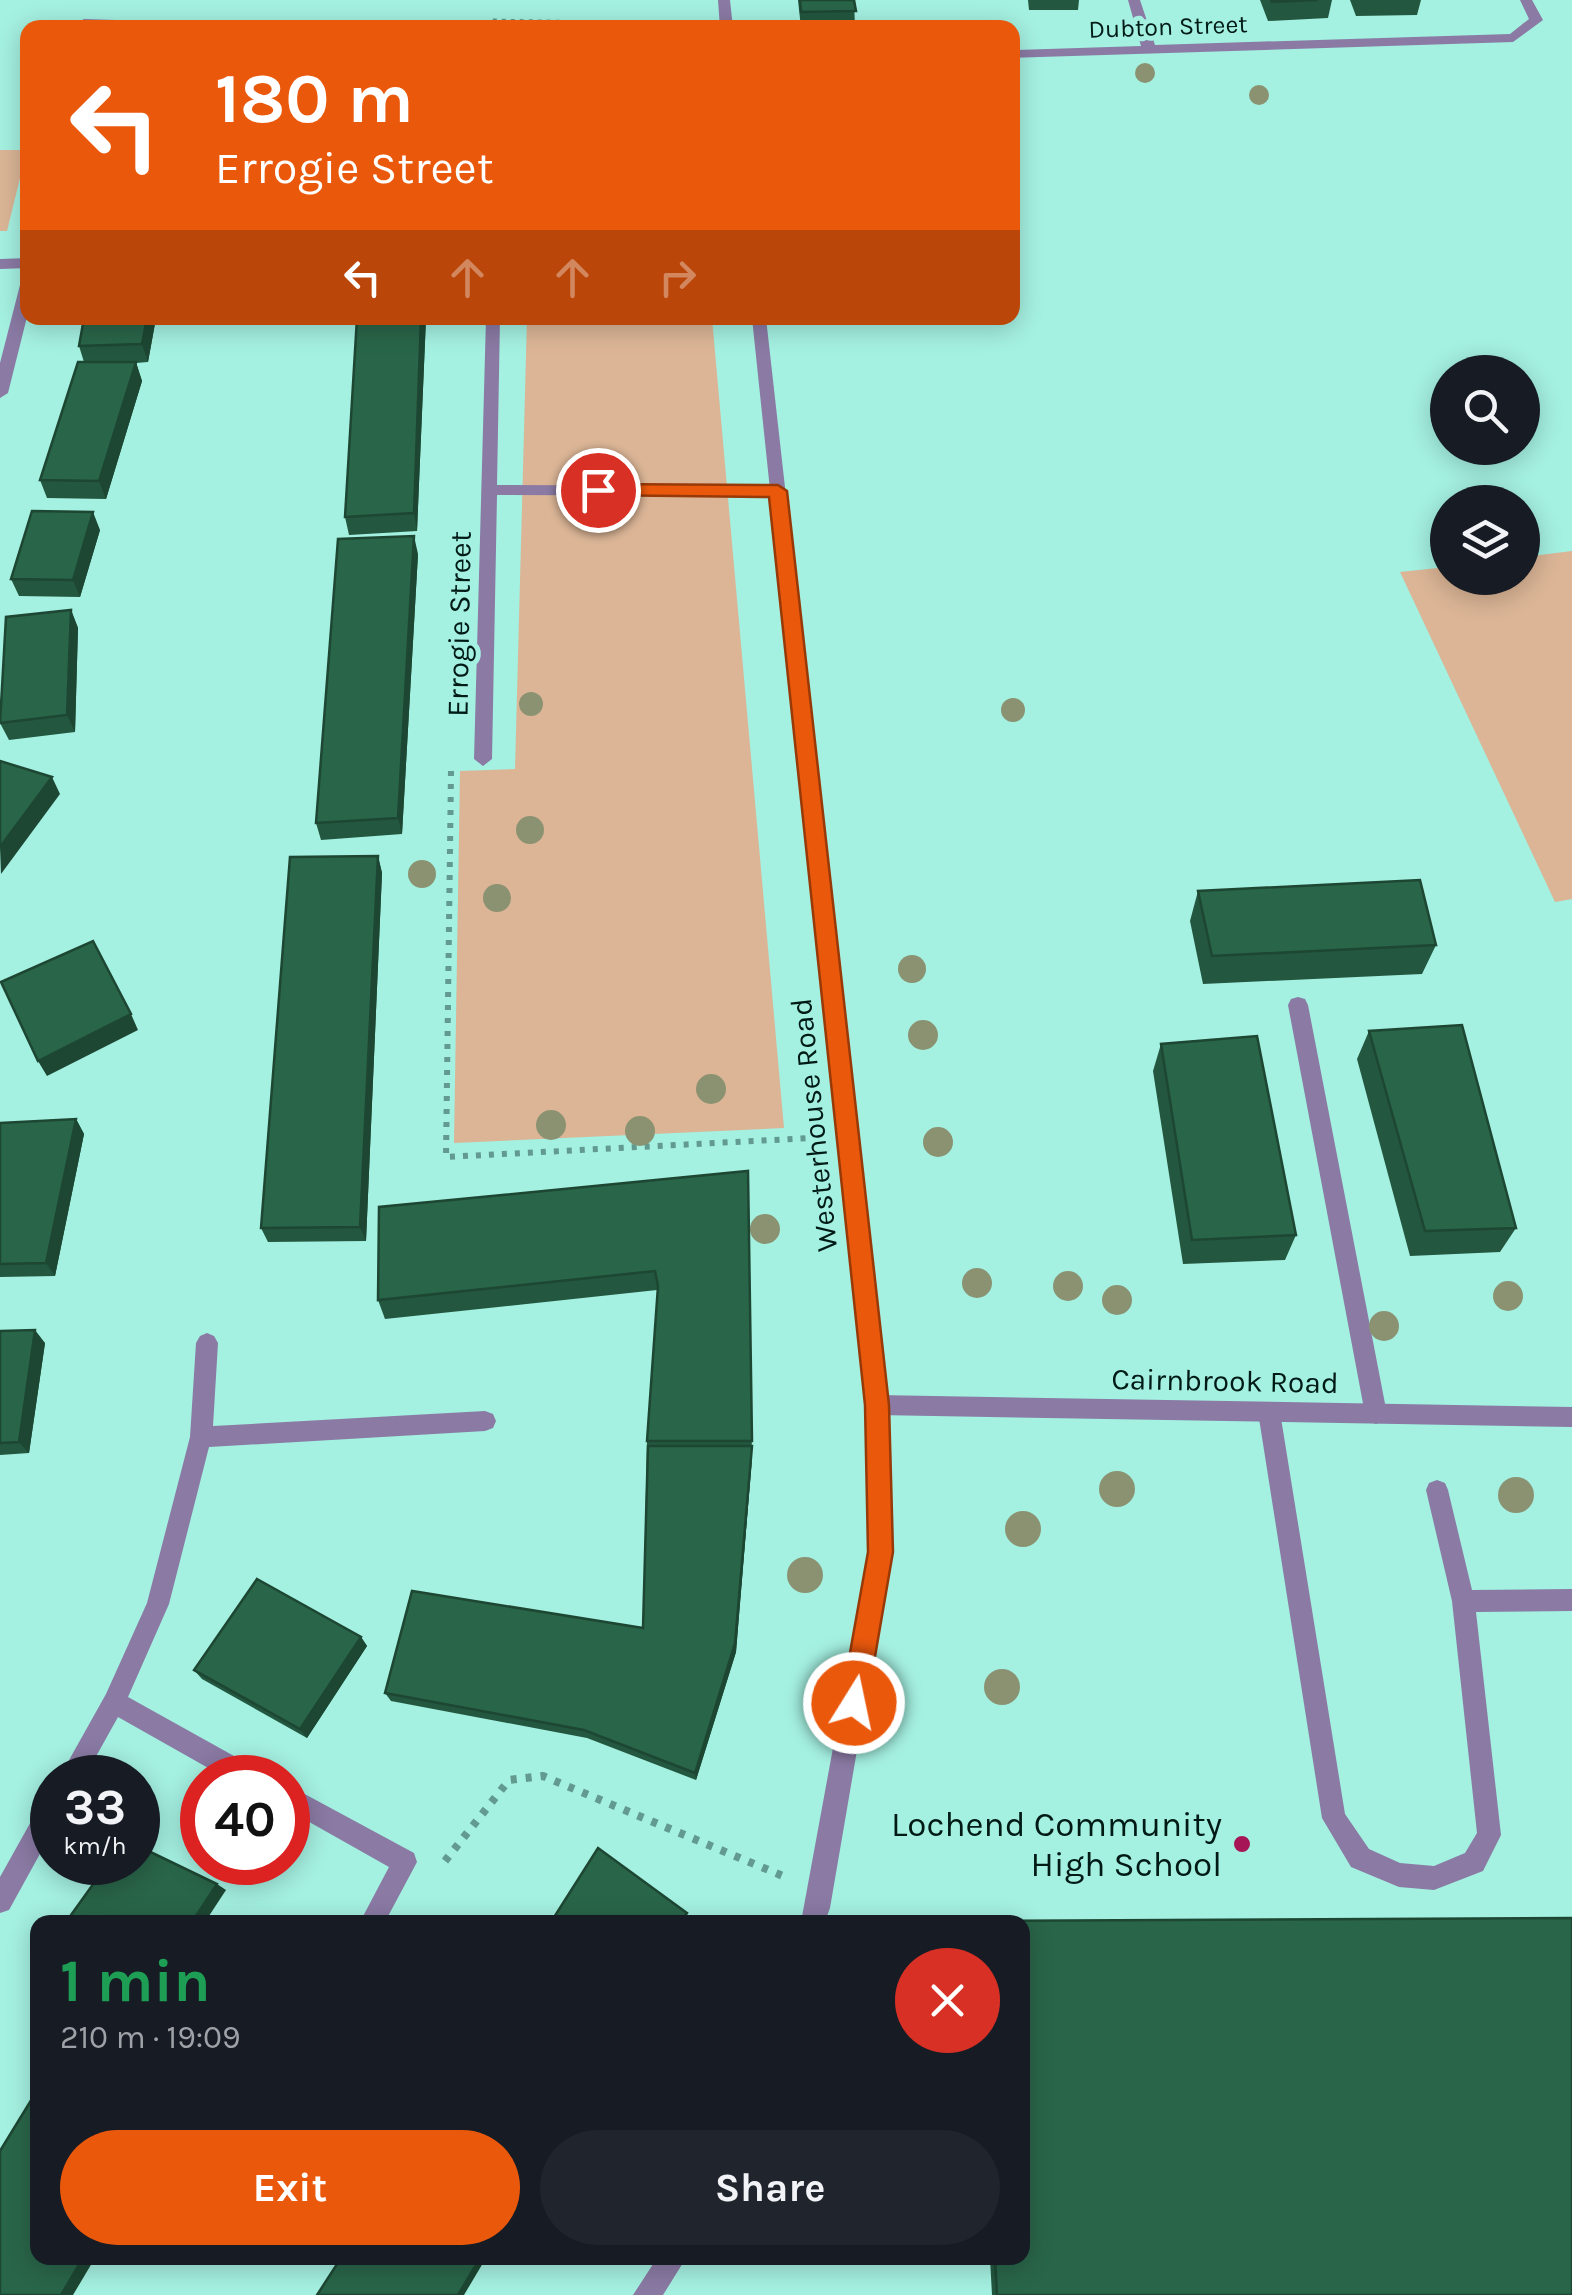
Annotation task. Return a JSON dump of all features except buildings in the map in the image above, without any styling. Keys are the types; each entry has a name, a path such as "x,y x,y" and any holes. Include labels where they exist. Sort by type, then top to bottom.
{"street":[{"path":"1134,0 1149,49"},
{"name":"Dubton Street","path":"1020,54 1514,38 1536,20 1526,0"},
{"path":"0,393 20,313"},
{"name":"Errogie Street","path":"483,759 493,325"},
{"name":"Westerhouse Road","path":"760,325 877,1405 880,1552 814,1915"},
{"name":"Errogie Street","path":"489,490 778,491"},
{"path":"1298,1005 1376,1414"},
{"path":"84,1755 114,1702 158,1604 201,1438 208,1342"},
{"name":"Cairnbrook Road","path":"877,1405 1572,1417"},
{"path":"1269,1412 1334,1818 1360,1858 1398,1875 1434,1878 1474,1862 1489,1835 1463,1600 1437,1490"},
{"path":"201,1438 485,1422"},
{"path":"1463,1600 1572,1600"},
{"path":"114,1702 210,1755"},
{"path":"310,1809 405,1862 376,1915"},
{"path":"0,1901 30,1848"},
{"path":"647,2295 667,2265"}],"path":[{"path":"484,739 451,739 446,1157 848,1136"},
{"path":"405,1862 440,1867 509,1780 543,1776 821,1892"}],"shaded area":[{"path":"0,150 20,150 20,178 7,231 0,231"},
{"path":"527,325 713,325 784,1128 454,1143 460,771 515,769"},
{"path":"1572,551 1572,899 1555,902 1400,572 1430,569 1430,595 1540,595 1540,555"}],"place":[{"name":"Lochend Community High School","path":"1242,1844"}],"route":[{"path":"598,490 778,491 877,1405 880,1552 854,1703"}]}
